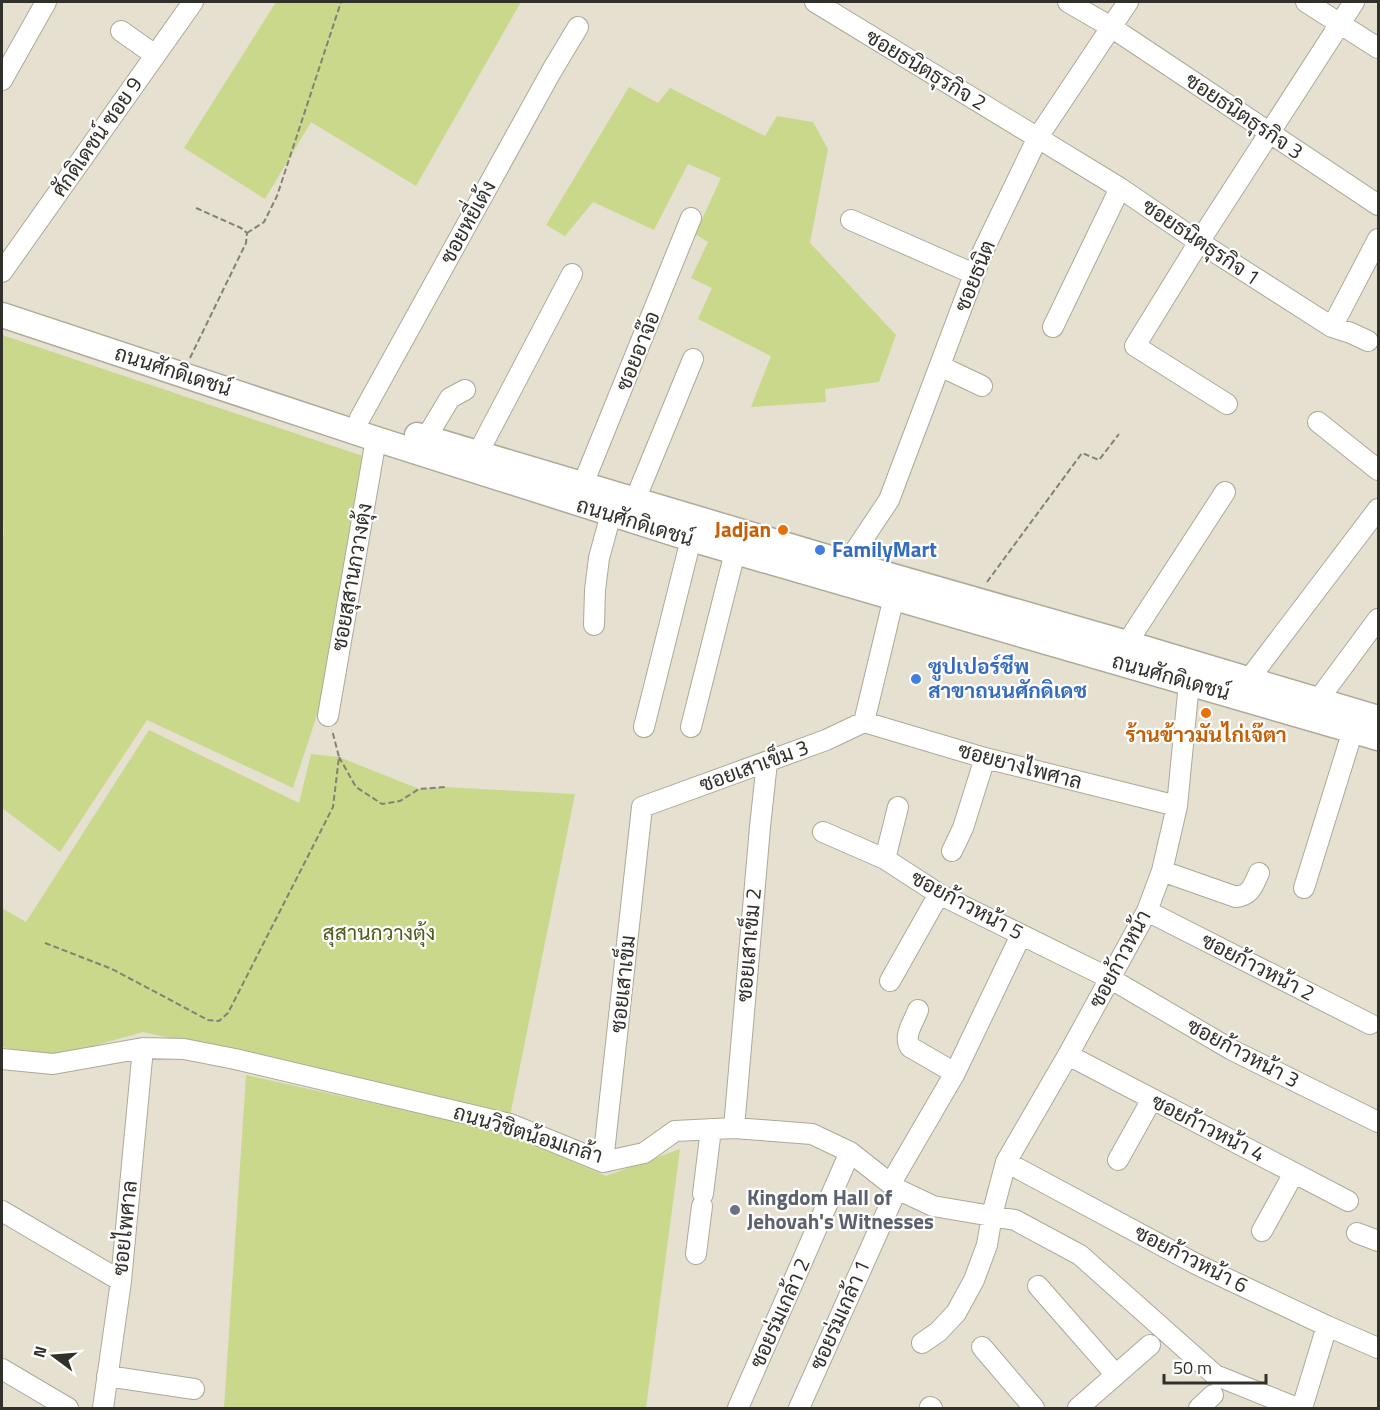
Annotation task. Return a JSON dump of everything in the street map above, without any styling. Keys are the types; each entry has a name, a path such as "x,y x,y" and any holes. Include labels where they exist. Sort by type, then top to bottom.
{"main road":[{"name":"ถนนศักดิเดชน์","path":"2,298 188,360 376,439 691,539 1189,683 1370,716"},
{"name":"ถนนศักดิเดชน์","path":"2,315 289,402 360,417 1370,716"},
{"name":"ถนนศักดิเดชน์","path":"1370,716 1378,738"}],"street":[{"path":"2,80 46,2"},
{"name":"ศักดิเดชน์ ซอย 9","path":"2,272 193,2"},
{"name":"ซอยธนิตธุรกิจ 2","path":"815,2 1038,137"},
{"name":"ซอยธนิตธุรกิจ 3","path":"1068,2 1110,27 1378,205"},
{"name":"ซอยธนิต","path":"848,563 889,500 983,251 1038,137 1128,2"},
{"path":"1306,2 1378,48"},
{"path":"1227,404 1135,346 1199,242 1354,2"},
{"name":"ซอยหยี่เต้ง","path":"360,417 550,72 578,27"},
{"path":"121,31 155,55"},
{"name":"ซอยธนิตธุรกิจ 1","path":"1038,137 1332,327 1351,333 1374,345"},
{"path":"1053,327 1120,188"},
{"name":"ซอยอาจ๊อ","path":"583,484 691,218"},
{"path":"851,220 974,274"},
{"path":"1332,327 1378,239"},
{"path":"478,453 572,274"},
{"path":"635,500 693,359"},
{"path":"940,366 982,386"},
{"path":"426,438 450,398 465,390"},
{"path":"1318,422 1378,470"},
{"name":"ซอยสุสานกวางตุ้ง","path":"328,716 376,439"},
{"path":"1127,643 1225,492"},
{"path":"1249,679 1378,509"},
{"path":"594,625 599,558 611,514"},
{"path":"644,727 691,539"},
{"path":"691,727 735,552"},
{"path":"864,722 894,597"},
{"path":"1318,700 1378,619"},
{"name":"ซอยก้าวหน้า","path":"922,1343 938,1332 956,1313 974,1280 987,1245 992,1215 1006,1162 1111,979 1147,911 1162,872 1177,806 1189,683"},
{"path":"1304,888 1370,716"},
{"name":"ซอยยางไพศาล","path":"864,722 985,758 1177,806"},
{"name":"ซอยเสาเข็ม 3","path":"642,807 826,740 864,722"},
{"path":"952,851 963,828 985,758"},
{"name":"ซอยเสาเข็ม 2","path":"734,1128 767,762"},
{"name":"ซอยเสาเข็ม","path":"603,1162 642,807"},
{"path":"885,859 898,807"},
{"name":"ซอยก้าวหน้า 5","path":"823,832 885,859 939,894 1111,979"},
{"path":"1162,872 1236,897 1245,896 1253,887 1259,873"},
{"path":"890,981 939,894"},
{"name":"ซอยก้าวหน้า 2","path":"1147,911 1370,1024"},
{"name":"ซอยร่มเกล้า 1","path":"799,1408 894,1186 955,1073 1021,935"},
{"name":"ซอยก้าวหน้า 3","path":"1111,979 1232,1050 1378,1122"},
{"path":"918,1010 907,1036 910,1047 955,1073"},
{"name":"ถนนวิชิตน้อมเกล้า","path":"2,1059 53,1064 143,1048 184,1048 510,1124 603,1162 644,1153 675,1131 734,1128 812,1134 850,1152 894,1186 933,1206 1015,1220 1080,1255 1215,1375 1297,1408"},
{"name":"ซอยไพศาล","path":"103,1408 121,1281 143,1048"},
{"name":"ซอยก้าวหน้า 4","path":"1068,1055 1348,1201"},
{"path":"1118,1160 1152,1100"},
{"path":"696,1254 711,1129"},
{"name":"ซอยร่มเกล้า 2","path":"738,1408 850,1152"},
{"name":"ซอยก้าวหน้า 6","path":"1006,1162 1198,1265 1378,1348"},
{"path":"1263,1231 1294,1173"},
{"path":"2,1211 121,1281"},
{"path":"1357,1233 1378,1241"},
{"path":"1038,1286 1116,1376"},
{"path":"1302,1408 1327,1326"},
{"path":"1086,1406 1150,1345"},
{"path":"982,1347 1034,1408"},
{"path":"2,1369 68,1408"},
{"path":"107,1376 194,1389"}],"path":[{"path":"247,233 264,222 277,196 341,2"},
{"path":"196,208 241,228 247,233"},
{"path":"188,360 246,243 247,233"},
{"path":"976,600 1082,453 1099,460 1119,434"},
{"path":"328,716 339,757 356,787 382,804 400,801 419,789 445,787"},
{"path":"45,943 112,969 208,1020 219,1021 228,1013 333,807 339,757"}],"green space":[{"path":"276,2 521,2 416,186 311,122 265,199 184,148"},
{"path":"629,87 658,103 670,88 765,136 777,116 813,122 828,149 810,243 896,335 879,382 825,389 826,402 751,407 771,356 698,319 712,288 691,278 708,242 695,234 721,178 688,164 654,230 593,202 565,236 546,225"},
{"path":"2,335 363,456 318,712 293,788 147,720 60,852 2,808 2,536 4,535"},
{"name":"สุสานกวางตุ้ง","path":"149,730 299,803 311,754 339,757 419,789 445,787 575,794 510,1116 143,1032 54,1057 2,1047 2,908 26,922"},
{"path":"246,1075 507,1133 606,1176 680,1149 646,1408 224,1408"}],"place":[{"name":"Jadjan","path":"783,530"},
{"name":"FamilyMart","path":"820,550"},
{"name":"ซูปเปอร์ชีพ สาขาถนนศักดิเดช","path":"916,679"},
{"name":"ร้านข้าวมันไก่เจ๊ตา","path":"1206,713"},
{"name":"Kingdom Hall of Jehovah's Witnesses","path":"735,1210"}]}
